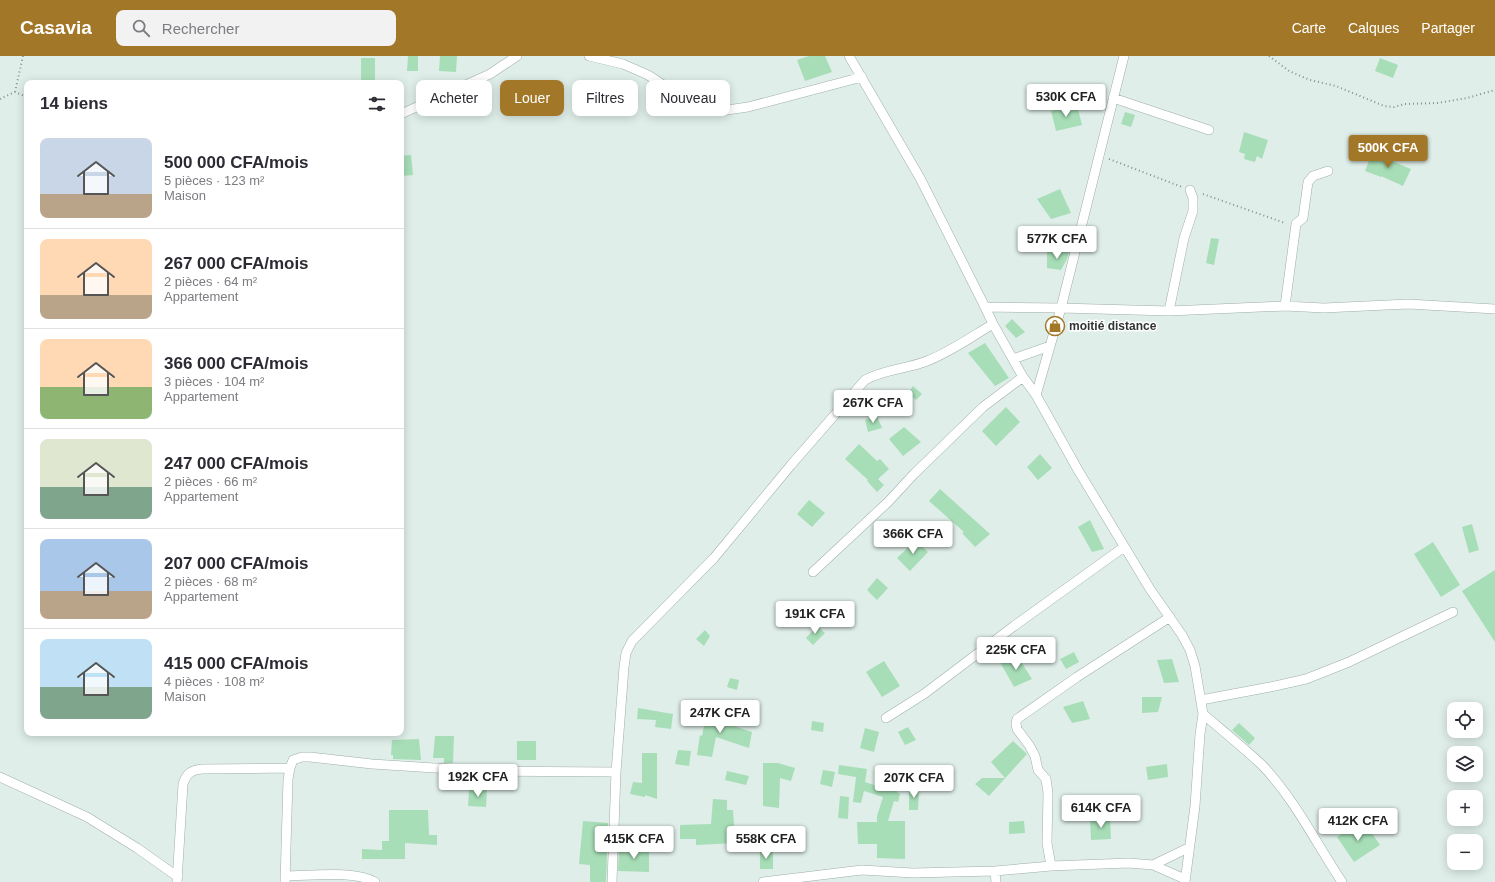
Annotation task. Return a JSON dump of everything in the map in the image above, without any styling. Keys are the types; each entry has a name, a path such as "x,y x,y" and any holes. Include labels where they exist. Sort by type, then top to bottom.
{"street":[{"path":"404,113 490,74 517,56"},
{"path":"589,56 623,64 648,75 696,106 720,111 748,107 862,77"},
{"path":"763,882 809,879 862,870 913,878 1051,866 1129,863 1153,865 1185,881 1188,848 1195,806 1203,714 1195,666 1190,650 1170,617 1150,589 1078,470 1036,395 1023,377 992,324 985,307 920,178 849,56"},
{"path":"1036,395 1061,308 1124,56"},
{"path":"1113,98 1209,130"},
{"path":"1285,306 1296,224 1303,218 1308,182 1312,176 1328,170"},
{"path":"1169,311 1184,238 1193,211 1193,198 1190,190"},
{"path":"985,307 1169,311 1285,306 1324,308 1408,304 1495,309"},
{"path":"612,882 616,772 624,667 626,653 632,641 714,558 791,465 865,380 874,375 927,361 952,349 992,324"},
{"path":"1013,359 1050,346"},
{"path":"813,572 888,502 914,474 983,407 1023,377"},
{"path":"886,718 924,694 1124,546"},
{"path":"1201,700 1306,679 1349,662 1453,612"},
{"path":"1051,866 1046,843 1048,794 1046,779 1038,770 1035,756 1029,745 1017,730 1017,719 1077,677 1170,617"},
{"path":"1203,714 1263,767 1301,815 1322,853 1342,882"},
{"path":"375,882 370,879 348,875 285,879 288,779 293,760 302,757 310,757 372,764 482,771 616,772"},
{"path":"178,880 183,784 188,773 202,769 290,768"},
{"path":"0,777 87,817 137,848 178,880"},
{"path":"1153,865 1188,848"},
{"path":"995,871 996,882"}],"path":[{"path":"15,92 23,56"},
{"path":"1269,56 1289,71 1310,80 1336,86 1384,106 1394,107 1406,104 1445,102 1467,98 1495,90"},
{"path":"0,99 15,92 24,96"}],"building":[{"path":"408,56 418,56 418,71 407,71"},
{"path":"440,56 457,56 456,72 439,71"},
{"path":"809,56 825,56 832,72 805,81 797,60"},
{"path":"361,58 375,58 375,80 361,80"},
{"path":"1380,58 1398,65 1393,78 1375,71"},
{"path":"1077,105 1082,125 1056,131 1051,111"},
{"path":"1125,112 1135,115 1131,127 1121,124"},
{"path":"1244,132 1268,140 1262,159 1257,156 1255,162 1244,159 1245,154 1239,152"},
{"path":"1372,153 1411,169 1403,186 1381,176 1365,171"},
{"path":"411,155 413,175 404,176 404,156"},
{"path":"1060,189 1071,213 1051,219 1037,199"},
{"path":"1211,238 1219,239 1214,265 1206,263"},
{"path":"1047,251 1069,252 1061,270 1047,268"},
{"path":"1012,319 1025,332 1016,338 1005,326"},
{"path":"985,343 1009,378 995,386 968,353"},
{"path":"913,386 922,394 916,400 908,393"},
{"path":"1006,407 1020,422 996,446 982,431"},
{"path":"877,416 882,428 868,432 865,420"},
{"path":"904,427 921,442 903,456 889,439"},
{"path":"859,444 877,461 880,459 889,469 878,479 884,485 877,492 867,481 868,480 845,459"},
{"path":"1040,454 1052,468 1038,480 1027,467"},
{"path":"940,489 990,534 975,547 962,533 964,532 929,501"},
{"path":"809,500 825,513 812,527 797,514"},
{"path":"1090,520 1104,549 1092,552 1078,527"},
{"path":"1472,524 1479,550 1469,553 1462,527"},
{"path":"916,540 928,552 910,571 897,558"},
{"path":"1433,542 1460,585 1441,597 1414,554"},
{"path":"1495,570 1495,642 1462,591"},
{"path":"877,578 888,588 877,600 867,590"},
{"path":"817,626 825,633 813,645 806,638"},
{"path":"705,630 710,636 704,646 696,639"},
{"path":"1074,652 1079,662 1066,669 1060,659"},
{"path":"1018,657 1032,679 1014,687 1000,662"},
{"path":"1172,659 1179,682 1164,683 1157,660"},
{"path":"884,661 900,686 882,697 866,672"},
{"path":"730,678 739,680 737,690 727,687"},
{"path":"1142,697 1162,697 1158,712 1142,713"},
{"path":"1083,701 1090,719 1072,723 1063,707"},
{"path":"638,708 673,714 671,729 655,727 656,720 637,719"},
{"path":"707,710 721,712 719,721 752,732 749,748 716,737 712,757 697,755 700,735 702,736"},
{"path":"812,721 824,723 823,732 811,730"},
{"path":"1239,723 1255,738 1249,745 1232,730"},
{"path":"908,727 916,740 905,745 898,732"},
{"path":"865,728 879,732 874,752 860,748"},
{"path":"435,736 454,736 453,763 444,763 444,758 433,758"},
{"path":"419,739 421,760 393,759 393,755 391,755 392,740"},
{"path":"517,741 536,741 536,760 517,760"},
{"path":"1013,741 1027,754 989,796 975,784 982,778 1005,778 991,762"},
{"path":"678,750 691,751 689,766 675,764"},
{"path":"642,753 657,753 657,799 645,795 645,797 630,794 633,782 642,783"},
{"path":"763,763 778,763 795,768 791,781 780,778 779,808 763,806"},
{"path":"1167,764 1168,777 1148,780 1146,767"},
{"path":"839,765 867,769 865,782 880,787 885,780 897,781 897,792 900,794 898,802 894,801 888,821 905,821 905,859 877,858 877,844 858,844 857,822 877,822 877,816 883,797 864,791 861,803 853,802 856,777 838,774"},
{"path":"823,770 835,772 832,787 820,784"},
{"path":"727,771 749,776 746,785 725,780"},
{"path":"909,788 919,788 918,810 909,810"},
{"path":"469,790 487,790 486,807 468,806"},
{"path":"840,796 849,797 848,819 838,818"},
{"path":"713,799 727,800 727,810 733,810 735,843 696,845 696,839 680,839 680,825 711,824"},
{"path":"389,810 428,810 429,835 437,835 437,845 405,843 405,859 362,859 362,849 382,850 382,841 389,841"},
{"path":"1110,817 1111,839 1091,840 1090,819"},
{"path":"583,821 608,823 606,882 590,882 590,865 579,864"},
{"path":"1024,821 1025,833 1009,834 1009,822"},
{"path":"1356,824 1360,830 1367,826 1380,845 1354,862 1337,837"},
{"path":"619,848 649,849 649,872 618,871"},
{"path":"760,852 773,852 773,869 760,869"}],"place":[{"name":"moitié distance","path":"1055,326"}]}
